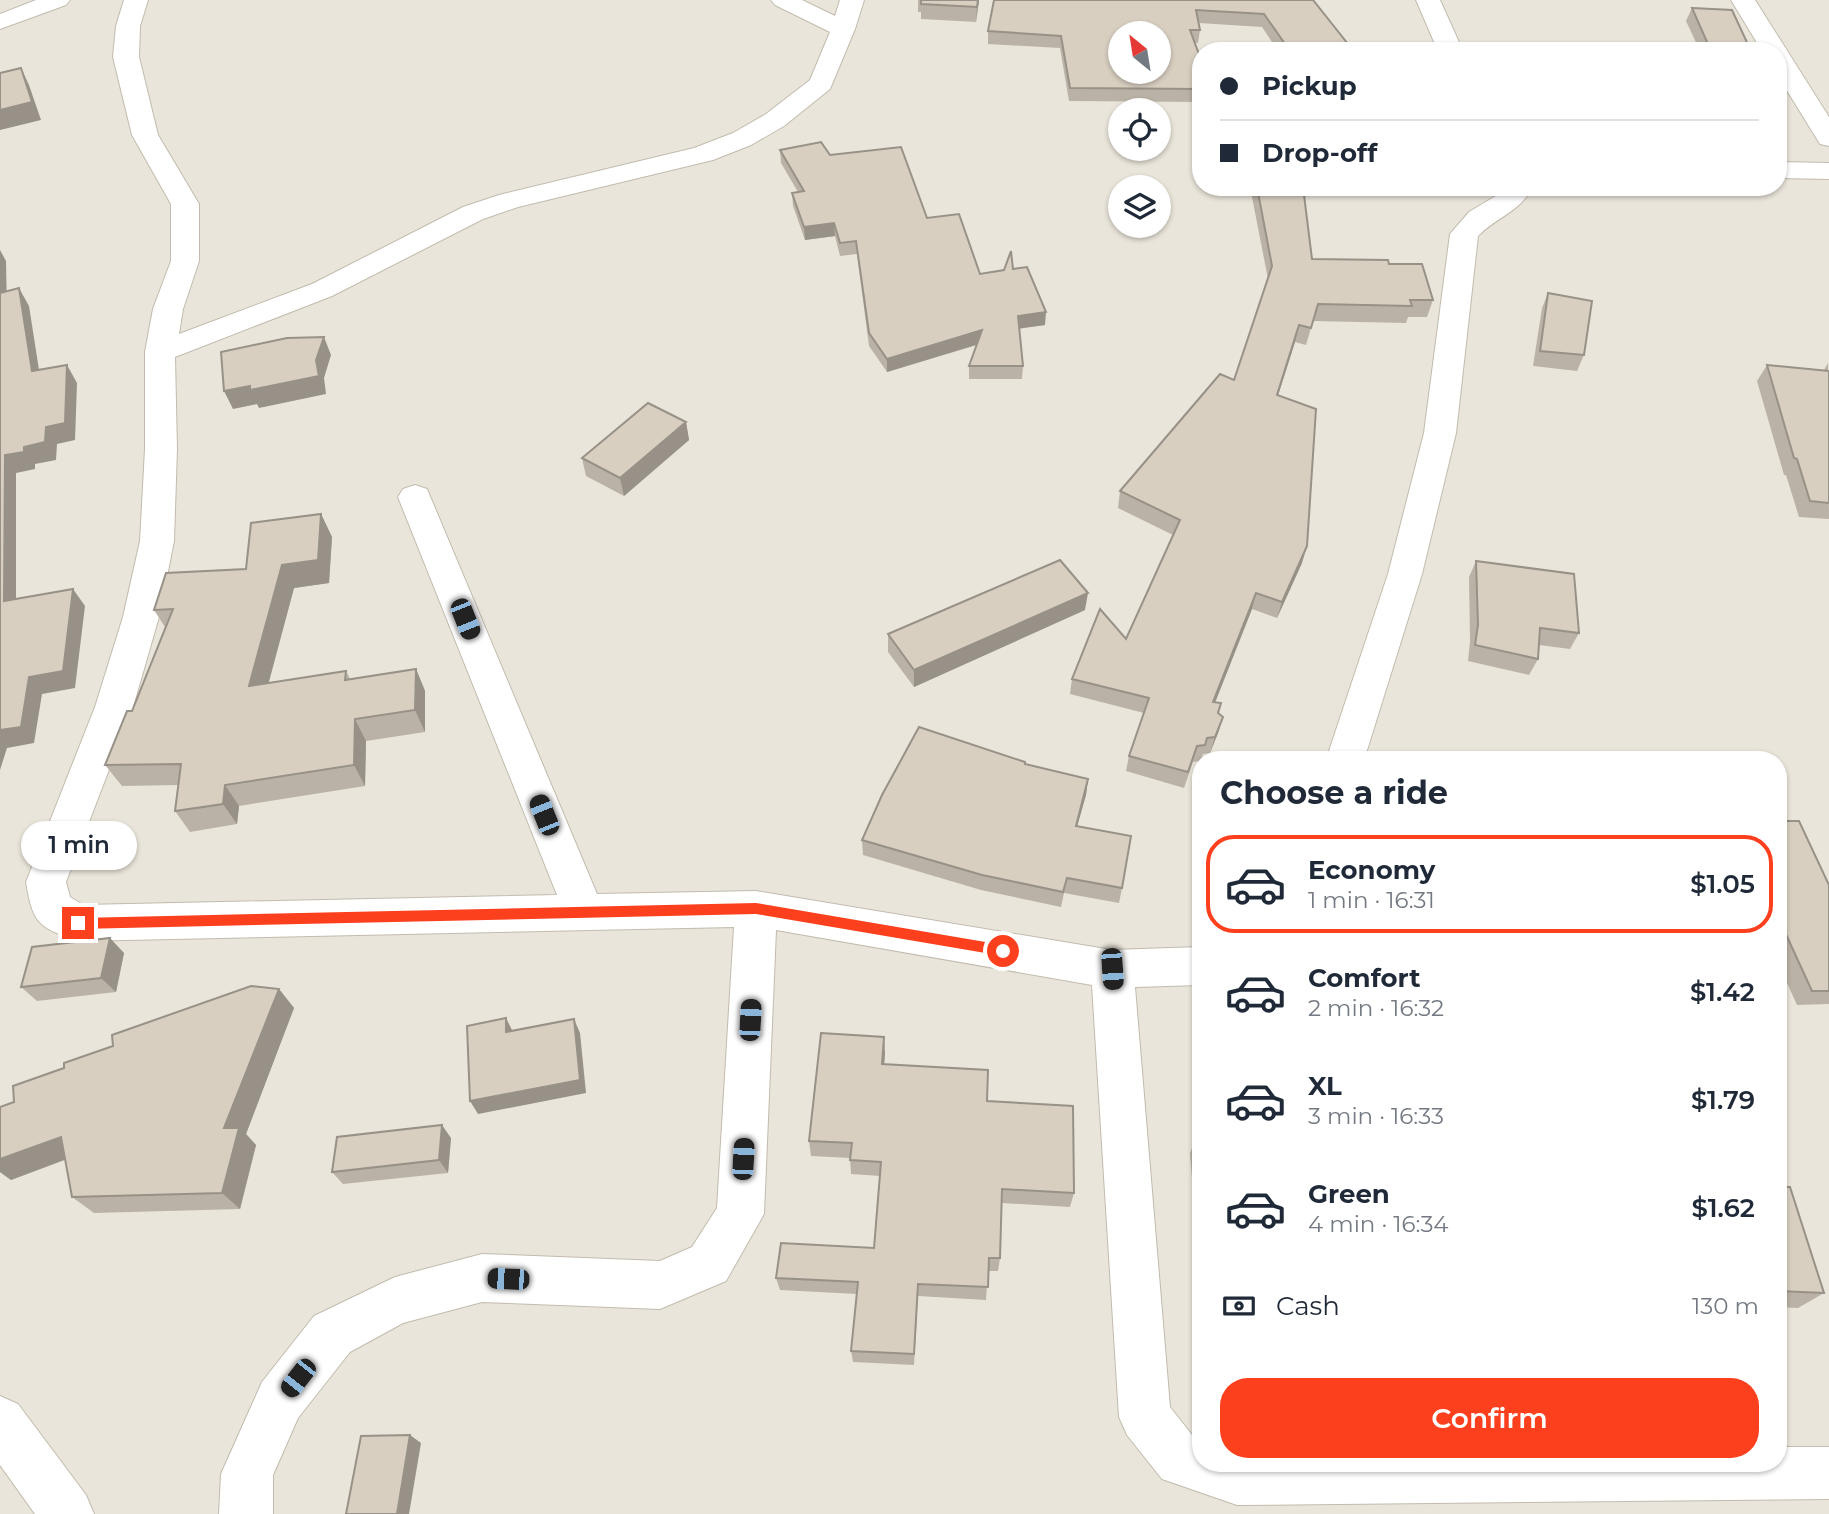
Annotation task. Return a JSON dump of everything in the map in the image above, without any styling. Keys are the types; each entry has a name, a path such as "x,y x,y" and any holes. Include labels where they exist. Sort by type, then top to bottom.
{"street":[{"path":"0,22 58,0"},
{"path":"136,0 128,26 126,57 145,135 185,204 185,261 168,309 160,352 161,449 157,541 141,617 114,707 46,882 51,908 78,923 756,909 1112,969 1192,966"},
{"path":"783,0 844,29"},
{"path":"160,352 322,290 473,213 509,201 703,154 742,139 775,120 821,84 844,29 852,0"},
{"path":"1428,0 1447,42"},
{"path":"1743,0 1769,42"},
{"path":"1787,70 1829,138"},
{"path":"1787,170 1829,171"},
{"path":"1348,751 1405,574 1440,433 1464,233 1479,218 1499,208 1513,196"},
{"path":"415,497 584,912"},
{"path":"246,1514 247,1474 281,1400 332,1334 395,1301 482,1278 660,1285 709,1264 740,1214 756,909"},
{"path":"1112,969 1145,1417 1180,1461 1192,1465"},
{"path":"0,1422 67,1514"},
{"path":"1215,1472 1237,1479 1829,1473"}],"shaded area":[{"path":"0,0 1829,0 1829,1514 0,1514"}],"building":[{"path":"921,0 978,0 977,7 921,4"},
{"path":"994,0 1313,0 1346,42 1284,42 1264,14 1196,10 1200,30 1190,30 1194,42 1192,42 1192,89 1070,88 1061,36 988,31"},
{"path":"1692,8 1732,10 1747,42 1707,42"},
{"path":"21,68 32,102 0,110 0,73"},
{"path":"821,142 830,155 901,147 927,218 959,214 980,274 1004,270 1011,251 1013,269 1027,267 1046,312 1018,316 1023,366 969,366 982,330 887,359 869,333 856,241 840,243 834,223 804,227 792,193 804,191 780,150"},
{"path":"1259,196 1304,196 1312,259 1388,260 1389,264 1422,264 1433,300 1410,300 1412,306 1318,304 1311,328 1299,325 1277,395 1316,409 1307,546 1282,602 1256,593 1213,702 1221,703 1218,713 1223,717 1215,737 1207,738 1205,745 1197,746 1195,751 1192,751 1188,772 1129,756 1149,698 1072,679 1100,609 1126,639 1180,520 1120,491 1220,374 1234,380 1272,266"},
{"path":"19,288 32,371 67,365 65,423 46,427 45,442 24,447 24,452 5,455 4,601 73,589 63,671 29,677 21,727 0,730 0,293"},
{"path":"1548,293 1592,301 1584,355 1540,351"},
{"path":"324,337 316,360 319,376 250,390 250,386 224,391 221,352 287,338"},
{"path":"1767,365 1829,371 1829,503 1810,501 1797,459 1794,458"},
{"path":"648,403 686,422 620,478 582,458"},
{"path":"321,514 318,560 282,565 249,686 346,671 345,680 416,669 415,710 355,719 354,765 225,785 223,804 175,811 181,764 105,765 127,711 132,711 173,609 154,610 166,573 246,569 251,523"},
{"path":"1060,560 1088,593 914,670 888,634"},
{"path":"1476,561 1574,574 1579,633 1540,628 1538,659 1475,645 1478,625"},
{"path":"919,727 1025,764 1088,779 1076,826 1131,836 1122,888 1067,878 1063,892 982,875 862,840 882,795"},
{"path":"1787,821 1799,821 1829,885 1829,991 1812,991 1787,937"},
{"path":"110,938 101,978 21,987 32,947"},
{"path":"251,986 279,989 224,1128 239,1128 222,1193 72,1197 61,1137 0,1159 0,1107 14,1102 13,1086 64,1068 64,1063 113,1046 112,1035"},
{"path":"506,1018 506,1032 574,1019 580,1080 470,1101 467,1026"},
{"path":"821,1033 884,1037 882,1064 988,1070 987,1101 1073,1106 1074,1193 1002,1189 1000,1258 989,1258 988,1287 918,1284 914,1354 851,1351 858,1282 776,1278 781,1243 874,1248 881,1162 850,1160 852,1143 809,1141"},
{"path":"442,1125 439,1160 332,1172 337,1137"},
{"path":"1787,1187 1790,1187 1824,1293 1787,1291"},
{"path":"410,1435 397,1514 346,1514 361,1436"}],"route":[{"path":"78,923 756,909 1003,951"}]}
